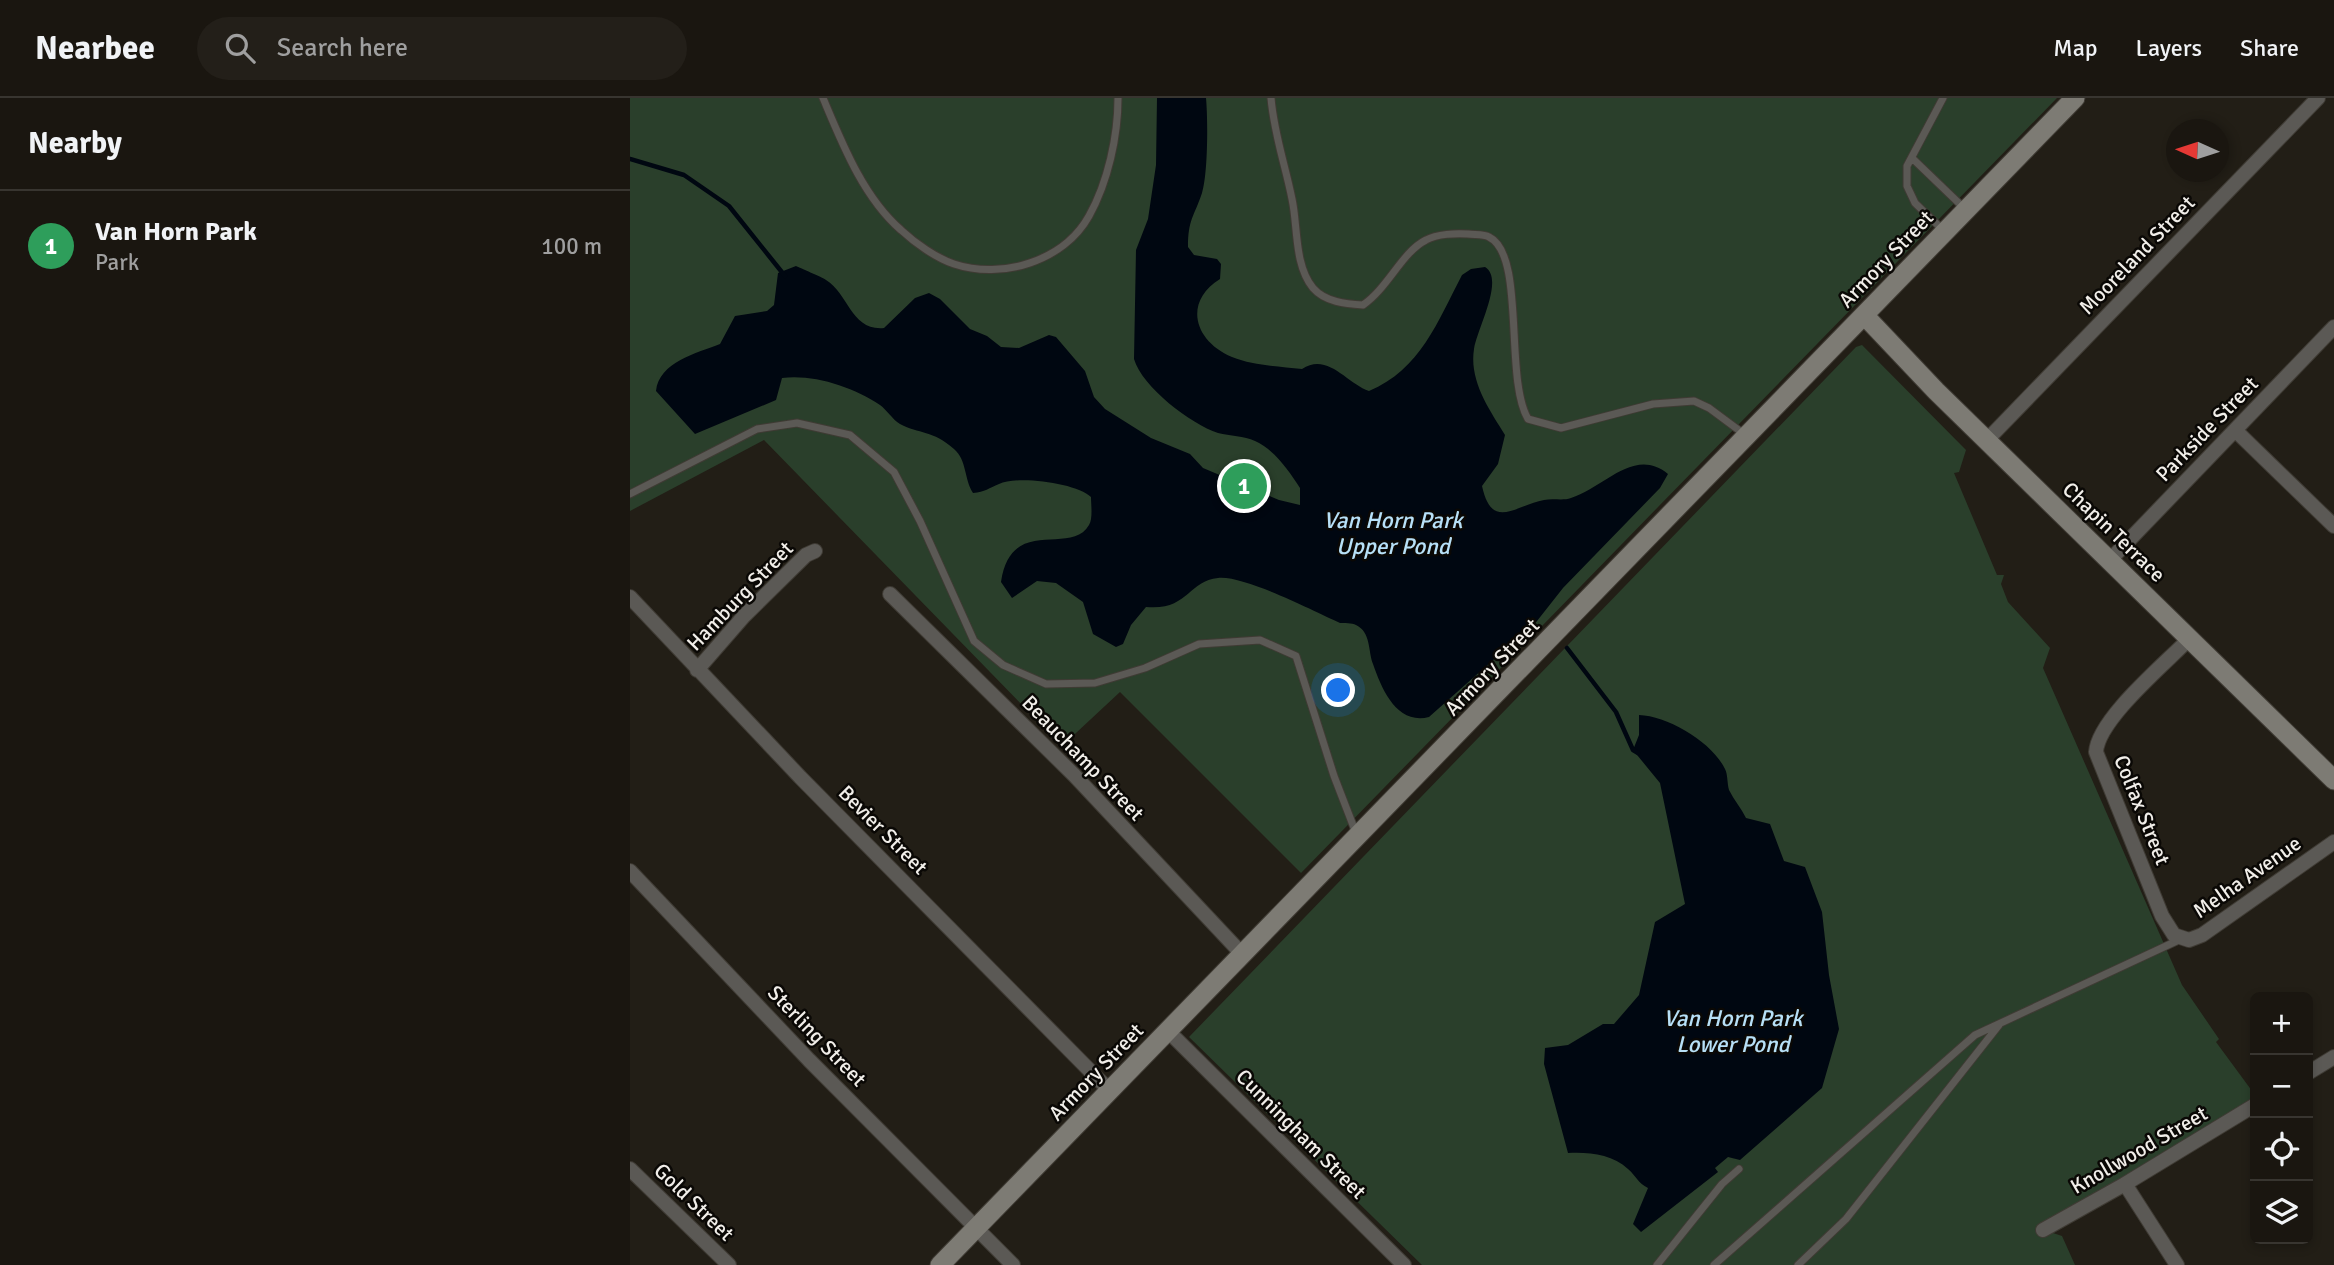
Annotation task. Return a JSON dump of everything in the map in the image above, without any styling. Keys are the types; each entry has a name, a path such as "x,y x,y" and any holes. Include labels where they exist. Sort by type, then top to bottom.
{"main road":[{"name":"Armory Street","path":"940,1265 2075,98"},
{"name":"Chapin Terrace","path":"1864,315 1987,440 2334,780"}],"street":[{"name":"Mooreland Street","path":"1987,440 2318,98"},
{"name":"Parkside Street","path":"2110,560 2334,327"},
{"path":"2235,430 2333,524"},
{"name":"Hamburg Street","path":"697,670 744,616 806,555 815,551"},
{"name":"Beauchamp Street","path":"890,594 1074,775 1243,954"},
{"name":"Bevier Street","path":"630,597 697,670 1110,1091"},
{"name":"Colfax Street","path":"2181,939 2174,935 2162,916 2096,752 2099,738 2107,724 2190,638"},
{"name":"Melha Avenue","path":"2181,939 2189,940 2202,935 2334,842"},
{"name":"Sterling Street","path":"630,871 809,1060 1013,1265"},
{"name":"Cunningham Street","path":"1168,1031 1404,1265"},
{"path":"2313,1070 2334,1057"},
{"name":"Knollwood Street","path":"2043,1230 2250,1108"},
{"name":"Gold Street","path":"630,1169 729,1265"},
{"path":"2125,1184 2177,1265"}],"lane":[{"path":"823,98 862,182 899,229 954,264 985,269 1024,267 1065,244 1088,217 1114,143 1118,98"},
{"path":"1271,98 1275,136 1293,200 1304,268 1314,288 1332,301 1363,305 1378,295 1426,239 1456,233 1489,237 1505,253 1511,287 1515,380 1522,408 1528,419 1561,428 1653,404 1694,401 1709,408 1748,437"},
{"path":"1943,98 1907,166 1907,186 1915,203 1945,231"},
{"path":"1912,158 1966,210"},
{"path":"630,494 757,429 797,423 850,435 894,471 920,521 974,641 1003,665 1046,684 1095,682 1145,668 1199,644 1260,640 1296,656 1334,776 1358,837"},
{"path":"1714,1265 1975,1035 2181,939"},
{"path":"1798,1265 1846,1219 2001,1023"},
{"path":"1657,1265 1722,1184 1739,1169"}],"green space":[{"path":"630,98 2057,98 1301,873 1120,692 1062,746 764,440 630,511"},
{"path":"1862,345 1966,450 1959,472 1954,473 1997,575 2004,575 2001,584 2008,602 2050,648 2043,668 2182,985 2219,1039 2216,1042 2250,1088 2250,1108 2044,1230 2062,1236 2075,1265 1422,1265 1189,1037 1856,347"}],"water":[{"name":"Van Horn Park Upper Pond","path":"1157,98 1206,98 1205,173 1202,193 1190,224 1188,247 1194,255 1217,259 1221,264 1220,279 1208,288 1198,310 1202,331 1219,350 1240,360 1267,365 1302,369 1320,364 1369,391 1387,382 1415,357 1462,275 1471,269 1485,267 1490,273 1491,293 1474,349 1474,372 1482,394 1505,435 1498,464 1482,486 1486,500 1492,508 1498,512 1506,512 1544,500 1571,498 1631,467 1655,467 1668,474 1660,488 1563,588 1537,621 1429,717 1408,716 1392,703 1377,674 1367,637 1361,628 1340,623 1244,582 1218,578 1208,580 1171,605 1146,607 1131,625 1123,644 1116,647 1093,634 1083,602 1056,583 1037,581 1012,598 1001,582 1007,561 1016,549 1028,543 1080,534 1090,522 1091,497 1060,484 1032,480 1008,481 973,493 961,459 954,449 933,435 900,424 880,405 858,393 820,380 782,378 776,400 695,434 656,391 664,373 672,366 690,355 720,344 735,316 767,311 774,305 778,273 796,266 834,286 857,318 873,327 884,328 915,298 929,293 940,299 970,329 987,336 1001,347 1019,348 1049,335 1056,337 1085,371 1094,397 1105,409 1151,438 1190,454 1203,468 1279,500 1300,505 1300,488 1275,455 1251,439 1218,433 1195,422 1157,392 1139,370 1134,359 1136,250 1148,219 1156,165"},
{"name":"Van Horn Park Lower Pond","path":"1639,715 1676,725 1710,749 1725,769 1729,790 1746,818 1770,824 1784,861 1805,867 1822,912 1829,975 1839,1029 1822,1088 1740,1160 1728,1157 1715,1168 1718,1172 1641,1232 1633,1224 1648,1188 1615,1160 1592,1154 1568,1153 1544,1064 1545,1048 1568,1045 1603,1024 1614,1024 1639,995 1655,922 1685,904 1660,783 1633,750 1639,735"}],"waterway":[{"path":"630,159 684,175 729,206 785,276"},
{"path":"1567,648 1616,712 1633,750 1638,753"}],"place":[{"name":"Van Horn Park","path":"1244,486"}]}
